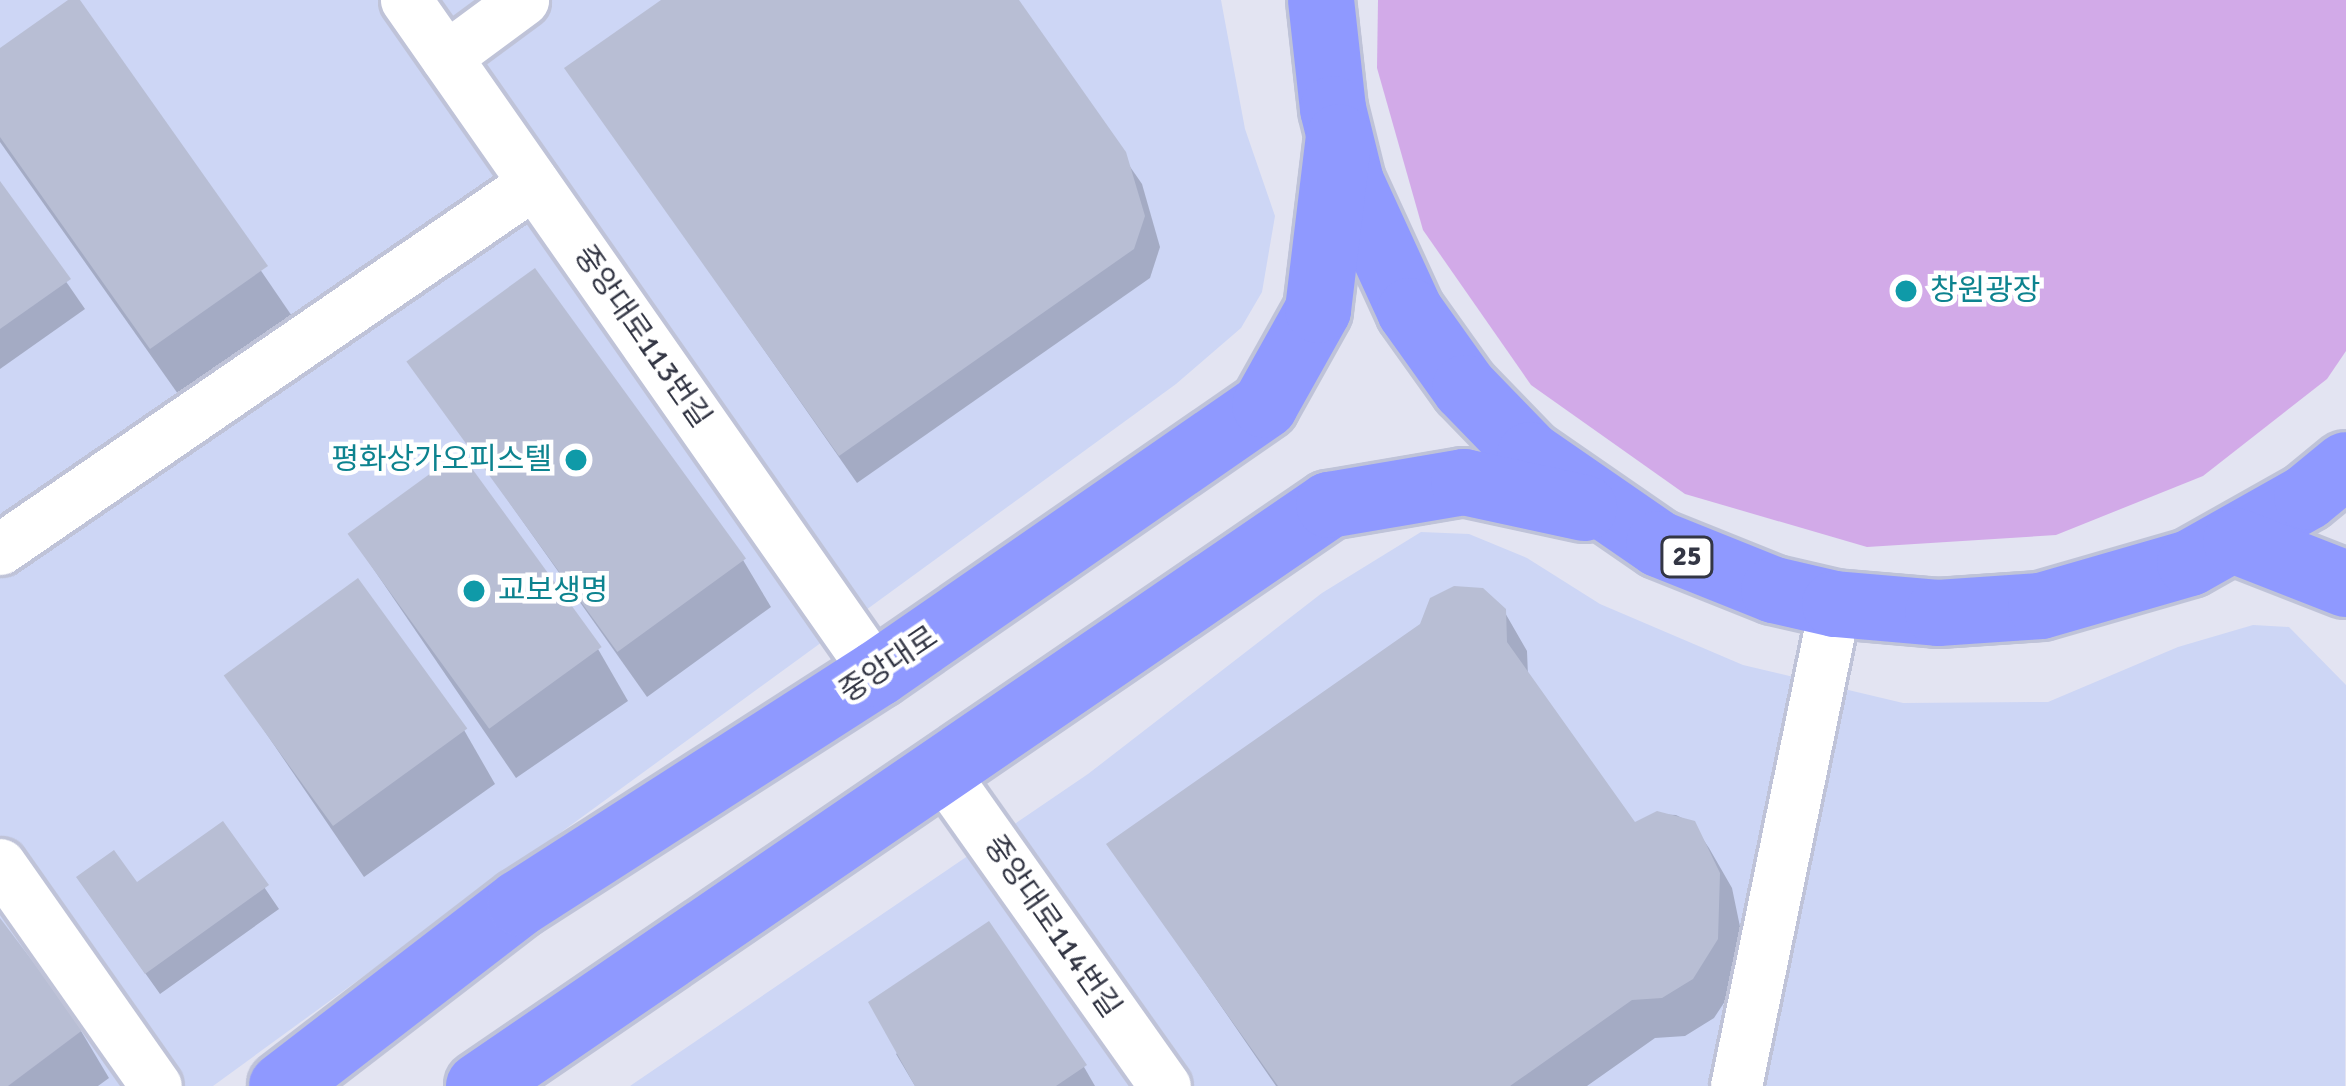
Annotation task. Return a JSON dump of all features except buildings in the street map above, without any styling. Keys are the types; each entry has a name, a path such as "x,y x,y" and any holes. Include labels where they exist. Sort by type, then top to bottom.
{"main road":[{"name":"25","path":"1321,0 1339,137 1387,270 1436,350 1496,423 1605,513 1715,570 1835,604 1938,613 2041,606 2141,581 2236,541 2346,465"},
{"name":"중앙대로","path":"282,1086 520,903 878,674 1264,405 1318,310 1339,137"},
{"path":"479,1086 939,767 1329,505 1464,482 1605,513"},
{"path":"2236,541 2346,584"}],"street":[{"name":"중앙대로113번길","path":"406,0 878,674"},
{"path":"446,57 523,0"},
{"path":"0,549 534,183"},
{"path":"1736,1086 1835,604"},
{"name":"중앙대로114번길","path":"939,767 1165,1086"},
{"path":"0,864 156,1086"}],"shaded area":[{"path":"0,0 1221,0 1245,129 1275,216 1262,292 1241,328 1176,384 213,1086 0,1086"},
{"name":"창원광장","path":"1378,0 2346,0 2346,351 2327,379 2203,476 2056,535 1867,547 1685,494 1531,385 1423,230 1377,68"},
{"path":"1421,532 1469,534 1527,558 1600,604 1743,665 1903,703 2048,702 2178,647 2253,625 2289,627 2346,685 2345,1086 630,1086 1088,774 1322,593"}],"place":[{"name":"창원광장","path":"1906,291"},
{"name":"평화상가오피스텔","path":"576,460"},
{"name":"교보생명","path":"474,591"}]}
